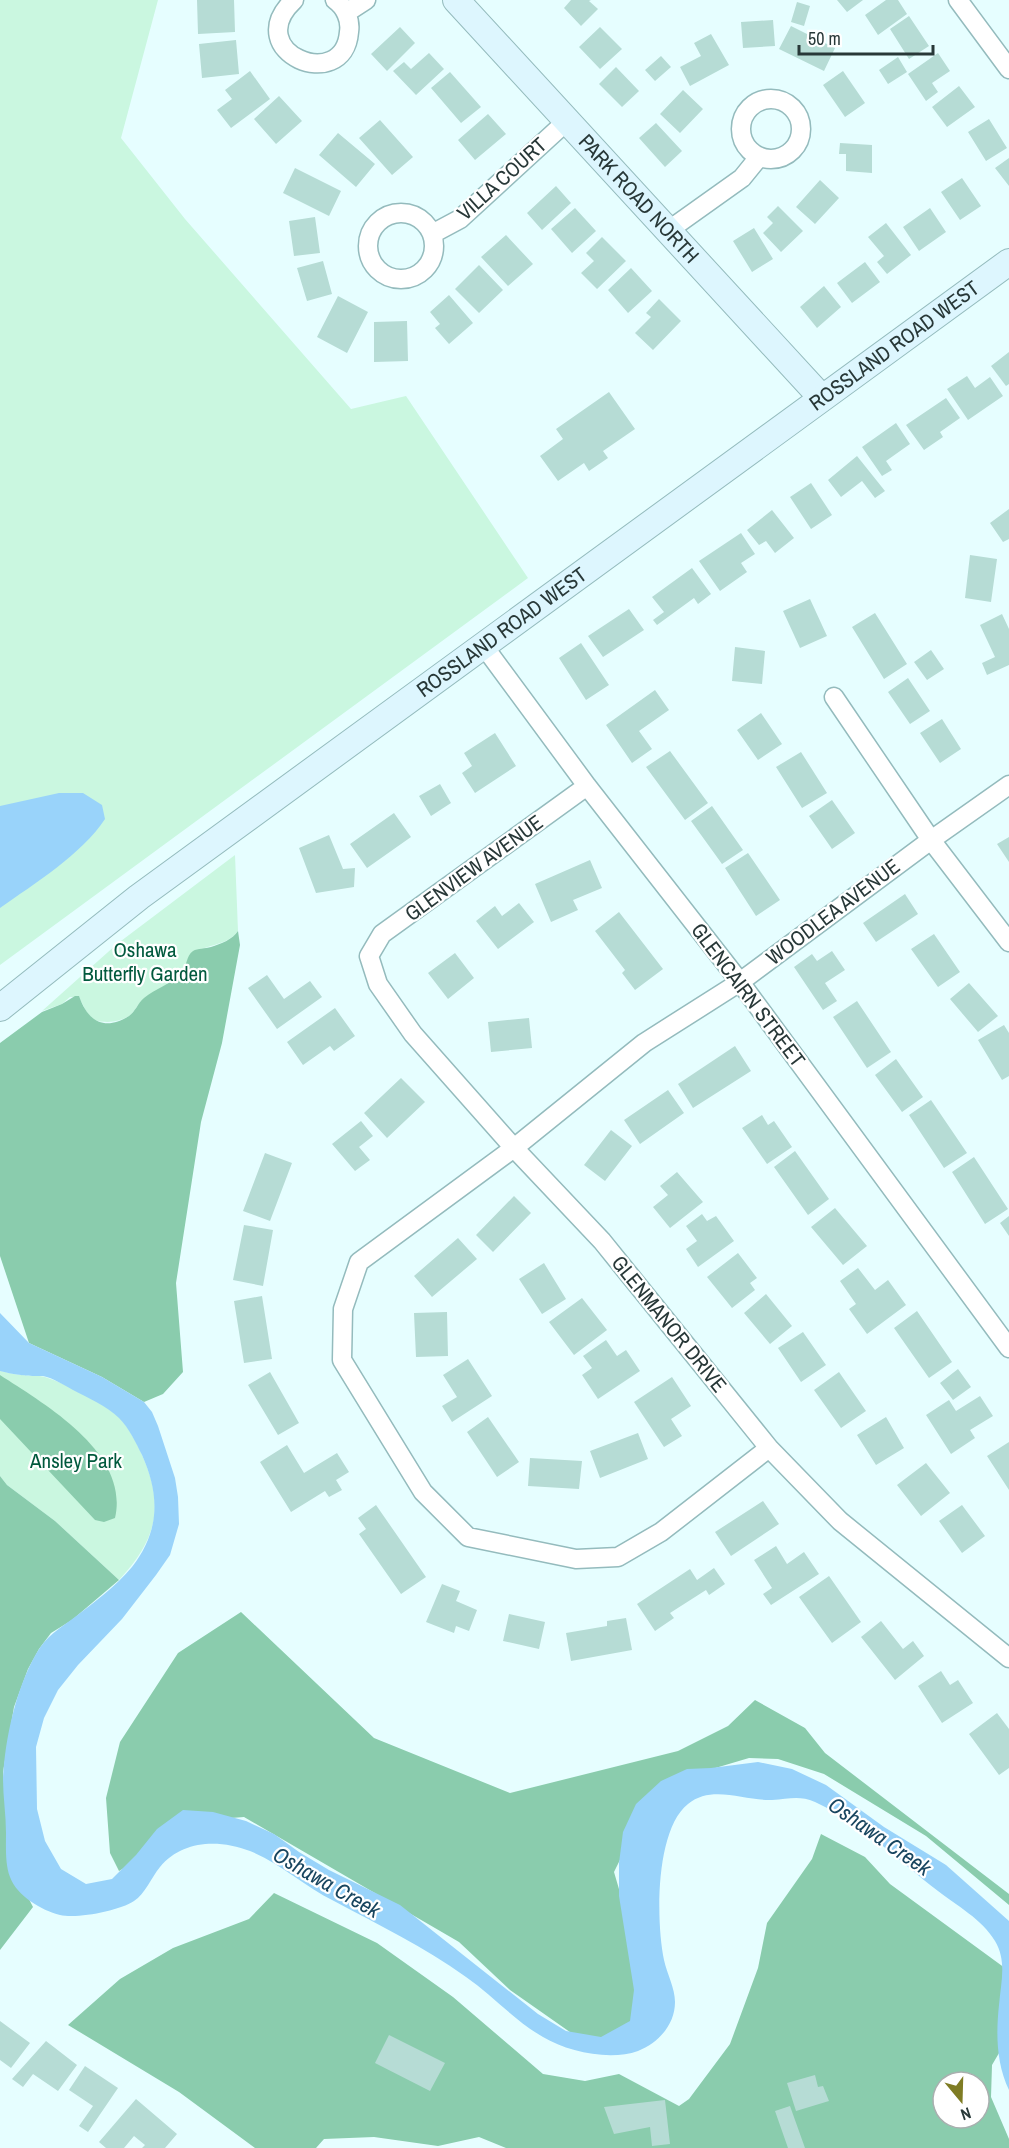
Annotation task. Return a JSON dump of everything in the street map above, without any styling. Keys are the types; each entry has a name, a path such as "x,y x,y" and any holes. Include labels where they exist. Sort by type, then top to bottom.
{"main road":[{"name":"PARK ROAD NORTH","path":"456,0 821,397"},
{"name":"ROSSLAND ROAD WEST","path":"0,1008 139,897 1009,262"}],"street":[{"path":"294,0 280,19 279,31 282,42 296,59 318,64 339,55 346,46 350,24 340,6 366,0"},
{"path":"958,0 1009,69"},
{"name":"VILLA COURT","path":"432,234 460,219 568,120"},
{"path":"669,230 742,178 759,157"},
{"name":"GLENCAIRN STREET","path":"483,645 586,786 740,982 1009,1348"},
{"path":"834,697 931,840 1009,942"},
{"name":"WOODLEA AVENUE","path":"769,1448 660,1532 618,1557 576,1559 468,1537 423,1492 342,1360 343,1310 359,1262 514,1149 644,1043 740,982 1009,785"},
{"name":"GLENVIEW AVENUE","path":"369,956 382,934 586,786"},
{"name":"GLENMANOR DRIVE","path":"369,956 378,984 413,1034 514,1149 602,1242 769,1448 840,1521 1009,1658"}],"green space":[{"path":"0,0 158,0 121,138 185,219 351,409 406,396 528,578 0,965"},
{"name":"Oshawa Butterfly Garden","path":"235,855 238,931 233,936 194,953 177,977 146,998 131,1015 120,1020 102,1022 93,1020 79,997 70,997 62,1004 42,1011 117,944"},
{"path":"238,931 240,945 222,1043 201,1122 176,1283 183,1372 163,1394 144,1402 102,1377 29,1343 0,1256 0,1043 42,1012 75,996 79,996 92,1018 105,1023 120,1021 131,1014 144,998 178,976 184,970 193,951 223,943"},
{"name":"Ansley Park","path":"0,1371 45,1377 73,1389 102,1404 118,1416 132,1434 149,1473 155,1506 149,1536 132,1565 119,1580 55,1521 7,1485 0,1476"},
{"path":"0,1375 61,1416 97,1452 110,1472 116,1494 115,1518 104,1522 95,1520 0,1419"},
{"path":"0,1476 7,1485 55,1521 119,1580 72,1620 51,1633 28,1669 14,1707 3,1772 11,1864 33,1907 0,1950"},
{"path":"241,1612 374,1738 510,1793 678,1751 728,1726 755,1700 805,1728 825,1753 1009,1894 1009,1905 926,1836 824,1774 778,1759 749,1758 675,1780 648,1803 614,1872 649,1992 621,2037 577,2037 510,1990 459,1942 244,1817 205,1820 119,1871 110,1853 106,1798 120,1742 178,1653"},
{"path":"821,1834 865,1857 890,1884 1009,1971 1009,2036 992,2065 991,2097 1009,2139 1009,2148 506,2148 479,2137 438,2146 374,2137 324,2139 316,2148 255,2148 179,2092 68,2025 120,1979 173,1948 249,1919 274,1893 377,1943 453,1997 543,2074 585,2081 619,2074 679,2106 689,2099 730,2044 758,1968 767,1923 812,1859"}],"water":[{"path":"59,793 83,793 102,805 105,819 71,856 0,908 0,806"},
{"name":"Oshawa Creek","path":"0,1313 29,1343 102,1377 144,1402 152,1412 158,1426 175,1478 178,1497 179,1524 170,1555 122,1619 78,1665 58,1690 44,1718 36,1747 37,1809 45,1841 61,1869 86,1884 112,1879 157,1829 183,1810 213,1812 246,1821 274,1834 329,1870 400,1905 538,2014 566,2031 601,2037 630,2021 634,1990 619,1896 619,1863 623,1832 636,1804 661,1781 687,1769 758,1762 792,1769 826,1785 884,1827 946,1865 1009,1921 1009,2090 998,2048 997,2026 1002,1964 999,1949 990,1933 976,1919 865,1832 833,1811 804,1799 762,1800 718,1794 707,1795 688,1804 677,1817 669,1834 664,1855 659,1901 661,1943 665,1965 674,1991 674,2010 669,2026 658,2038 645,2048 627,2054 602,2055 577,2051 543,2037 476,1984 434,1956 323,1895 272,1862 238,1847 202,1844 179,1851 160,1867 138,1898 127,1905 108,1911 67,1916 53,1913 30,1901 13,1884 8,1872 6,1855 3,1779 6,1747 17,1698 29,1668 44,1642 105,1594 132,1567 148,1540 152,1526 154,1499 152,1484 142,1455 123,1422 114,1414 51,1378 0,1371"}],"building":[{"path":"197,0 234,0 235,32 198,34"},
{"path":"571,0 591,0 589,1 598,9 581,26 564,8"},
{"path":"837,0 863,0 847,12"},
{"path":"886,0 898,0 907,14 878,35 865,15"},
{"path":"797,2 810,6 804,26 791,22"},
{"path":"909,16 929,46 909,59 890,29"},
{"path":"773,20 775,46 743,48 741,22"},
{"path":"791,26 835,48 824,71 779,49"},
{"path":"400,27 415,43 387,71 371,54"},
{"path":"600,27 622,49 600,69 579,47"},
{"path":"711,34 729,65 690,86 680,67 701,56 694,43"},
{"path":"236,40 239,74 202,78 199,44"},
{"path":"429,53 444,69 416,95 393,71 404,62 411,69"},
{"path":"938,53 950,71 932,83 938,92 926,101 908,74"},
{"path":"661,56 671,67 655,81 645,70"},
{"path":"898,57 907,72 888,84 879,70"},
{"path":"616,67 639,91 622,107 599,84"},
{"path":"250,71 270,99 231,128 217,110 232,99 225,90"},
{"path":"843,71 865,103 845,117 823,85"},
{"path":"450,72 481,107 461,123 431,88"},
{"path":"959,86 975,107 947,127 932,107"},
{"path":"683,90 703,109 680,133 660,114"},
{"path":"279,96 302,121 276,144 254,119"},
{"path":"488,114 506,134 475,160 458,140"},
{"path":"989,119 1007,148 986,161 968,132"},
{"path":"380,120 413,157 392,175 359,138"},
{"path":"656,123 682,151 665,167 639,138"},
{"path":"338,133 375,164 356,187 319,155"},
{"path":"840,143 872,145 872,173 846,171 846,154 839,154"},
{"path":"1009,158 1009,186 995,168"},
{"path":"295,168 341,191 329,216 283,193"},
{"path":"962,178 981,206 960,220 941,192"},
{"path":"820,180 839,198 815,224 796,207"},
{"path":"556,186 571,203 542,230 527,213"},
{"path":"778,206 803,231 781,252 763,233 773,223 767,217"},
{"path":"575,208 596,231 572,253 551,229"},
{"path":"930,208 946,232 919,251 903,227"},
{"path":"315,217 320,253 294,256 289,221"},
{"path":"886,223 911,255 887,274 877,262 884,256 868,237"},
{"path":"754,228 773,259 752,272 733,241"},
{"path":"506,235 533,264 508,286 481,257"},
{"path":"602,237 626,261 597,289 581,273 594,261 586,253"},
{"path":"323,261 332,294 307,301 297,268"},
{"path":"865,262 880,282 852,303 837,283"},
{"path":"479,265 503,290 479,313 455,289"},
{"path":"631,268 652,291 628,313 608,290"},
{"path":"824,286 841,307 817,328 800,307"},
{"path":"449,295 473,323 449,344 435,328 440,324 430,312"},
{"path":"338,296 368,312 347,353 317,337"},
{"path":"659,299 681,321 653,350 635,333 651,317 646,313"},
{"path":"407,321 408,361 374,362 374,322"},
{"path":"1009,352 1009,384 1006,386 991,366"},
{"path":"967,376 975,388 990,377 1003,396 968,420 947,389"},
{"path":"609,392 635,429 603,451 608,458 589,471 584,463 558,481 540,456 563,439 556,429"},
{"path":"946,398 960,418 940,432 943,437 924,450 906,425"},
{"path":"896,423 910,444 886,461 892,470 882,476 862,447"},
{"path":"857,456 885,491 875,498 862,481 841,497 828,480"},
{"path":"811,483 832,515 811,529 790,497"},
{"path":"1009,509 1009,539 1003,542 990,523"},
{"path":"772,510 794,538 775,553 766,541 759,545 747,530"},
{"path":"741,533 755,554 741,563 747,572 720,591 699,561"},
{"path":"970,555 997,559 991,602 965,598"},
{"path":"692,568 711,594 698,604 694,598 657,625 653,620 664,612 652,597"},
{"path":"810,599 827,636 800,648 783,611"},
{"path":"629,609 644,630 603,657 588,636"},
{"path":"875,613 907,664 884,679 852,627"},
{"path":"1002,614 1009,629 1009,665 987,675 982,663 995,657 980,625"},
{"path":"581,643 609,685 586,700 559,658"},
{"path":"735,647 765,651 762,684 732,681"},
{"path":"931,650 944,669 927,680 914,662"},
{"path":"908,678 930,711 910,724 888,692"},
{"path":"655,690 669,710 639,731 652,749 632,763 606,725"},
{"path":"761,713 782,744 758,760 737,730"},
{"path":"942,719 961,749 940,763 920,733"},
{"path":"495,733 516,766 475,793 462,773 472,766 464,753"},
{"path":"670,751 708,803 685,820 646,767"},
{"path":"801,752 827,793 802,808 776,767"},
{"path":"440,784 451,803 431,816 419,796"},
{"path":"832,800 855,833 832,849 809,816"},
{"path":"712,806 743,850 722,864 691,821"},
{"path":"394,813 411,837 367,868 350,844"},
{"path":"329,835 343,869 355,868 354,887 316,893 299,848"},
{"path":"1009,837 1009,862 997,844"},
{"path":"748,853 780,900 756,916 725,868"},
{"path":"590,860 602,888 573,900 578,910 551,922 535,884"},
{"path":"905,894 918,914 876,942 863,923"},
{"path":"519,903 534,922 498,949 476,921 495,906 502,916"},
{"path":"619,912 663,969 635,990 622,973 625,970 595,931"},
{"path":"934,934 960,972 938,987 911,949"},
{"path":"832,951 845,970 825,983 837,1001 823,1010 794,967 812,954 817,961"},
{"path":"455,953 474,978 448,999 428,973"},
{"path":"267,975 284,999 310,981 322,997 277,1029 248,988"},
{"path":"969,983 998,1016 978,1032 950,999"},
{"path":"857,1001 891,1052 867,1068 833,1017"},
{"path":"335,1008 355,1036 334,1051 330,1046 303,1065 287,1042"},
{"path":"529,1018 532,1048 491,1052 488,1022"},
{"path":"1004,1025 1009,1033 1009,1076 1002,1080 978,1040"},
{"path":"735,1046 751,1071 693,1108 678,1084"},
{"path":"896,1059 923,1097 902,1112 875,1075"},
{"path":"401,1078 425,1102 387,1138 364,1113"},
{"path":"668,1090 684,1113 640,1144 624,1120"},
{"path":"931,1100 967,1153 944,1168 909,1115"},
{"path":"762,1115 768,1125 774,1121 792,1147 767,1164 742,1128"},
{"path":"361,1121 373,1136 359,1147 370,1160 355,1171 332,1144"},
{"path":"611,1130 632,1146 605,1181 584,1165"},
{"path":"795,1151 829,1199 808,1215 774,1167"},
{"path":"265,1153 292,1163 270,1221 243,1211"},
{"path":"974,1157 1008,1209 985,1224 952,1172"},
{"path":"677,1172 703,1202 670,1228 653,1207 668,1195 660,1186"},
{"path":"514,1196 531,1213 493,1252 476,1235"},
{"path":"835,1208 867,1246 843,1265 811,1227"},
{"path":"702,1214 707,1221 716,1216 734,1241 698,1267 686,1249 697,1241 686,1226"},
{"path":"1009,1216 1009,1236 1000,1223"},
{"path":"244,1225 273,1230 263,1286 233,1280"},
{"path":"458,1238 477,1259 432,1297 414,1276"},
{"path":"738,1253 757,1278 750,1283 755,1290 732,1308 707,1277"},
{"path":"544,1263 566,1299 542,1314 519,1279"},
{"path":"858,1268 875,1290 888,1280 906,1305 867,1334 849,1309 856,1304 840,1281"},
{"path":"766,1294 792,1326 770,1344 744,1313"},
{"path":"262,1296 272,1359 244,1363 234,1301"},
{"path":"582,1298 607,1330 574,1355 549,1322"},
{"path":"917,1311 952,1362 929,1378 894,1328"},
{"path":"447,1312 448,1356 416,1357 414,1313"},
{"path":"803,1332 826,1365 801,1382 778,1348"},
{"path":"606,1340 617,1356 626,1350 640,1371 598,1399 582,1375 592,1368 583,1356"},
{"path":"468,1359 492,1396 452,1422 442,1406 457,1397 443,1375"},
{"path":"958,1369 971,1387 953,1400 940,1383"},
{"path":"270,1372 299,1423 278,1435 248,1385"},
{"path":"839,1372 866,1411 841,1428 814,1390"},
{"path":"672,1377 691,1406 671,1419 682,1436 664,1447 634,1402"},
{"path":"980,1396 993,1416 970,1430 975,1438 951,1454 926,1415 949,1400 956,1411"},
{"path":"488,1417 519,1462 497,1477 467,1432"},
{"path":"886,1417 904,1448 876,1465 857,1435"},
{"path":"638,1433 648,1459 600,1478 590,1451"},
{"path":"1009,1442 1009,1490 987,1456"},
{"path":"287,1445 304,1473 337,1453 349,1472 336,1480 342,1490 329,1497 325,1491 291,1512 260,1462"},
{"path":"530,1458 582,1461 579,1489 528,1486"},
{"path":"926,1463 950,1493 921,1516 897,1485"},
{"path":"763,1501 779,1524 731,1556 715,1532"},
{"path":"376,1505 426,1577 401,1594 359,1534 366,1529 358,1518"},
{"path":"962,1505 985,1536 962,1553 939,1521"},
{"path":"776,1546 787,1564 804,1552 819,1574 771,1605 763,1594 772,1588 754,1560"},
{"path":"714,1568 725,1584 709,1595 706,1590 670,1613 674,1618 655,1631 637,1604 690,1569 697,1580"},
{"path":"829,1576 861,1622 832,1643 799,1597"},
{"path":"442,1584 460,1591 456,1601 477,1610 469,1631 456,1626 454,1633 426,1622"},
{"path":"509,1614 545,1622 539,1649 503,1641"},
{"path":"626,1618 632,1650 571,1661 566,1633 607,1626 607,1621"},
{"path":"881,1621 903,1649 913,1641 924,1656 895,1680 861,1637"},
{"path":"941,1671 950,1685 958,1680 973,1703 942,1723 918,1686"},
{"path":"997,1713 1009,1729 1009,1768 999,1775 969,1734"},
{"path":"0,2021 30,2043 11,2068 0,2060"},
{"path":"389,2035 445,2063 430,2091 375,2063"},
{"path":"46,2041 77,2065 58,2091 33,2074 23,2087 12,2079"},
{"path":"85,2066 118,2088 88,2132 79,2126 93,2106 69,2090"},
{"path":"815,2075 818,2087 823,2086 829,2101 796,2111 787,2083"},
{"path":"136,2099 177,2134 165,2148 142,2148 145,2145 134,2136 124,2148 106,2148 99,2142"},
{"path":"665,2100 670,2144 652,2146 650,2127 614,2134 604,2107"},
{"path":"790,2106 805,2148 788,2148 775,2111"}]}
